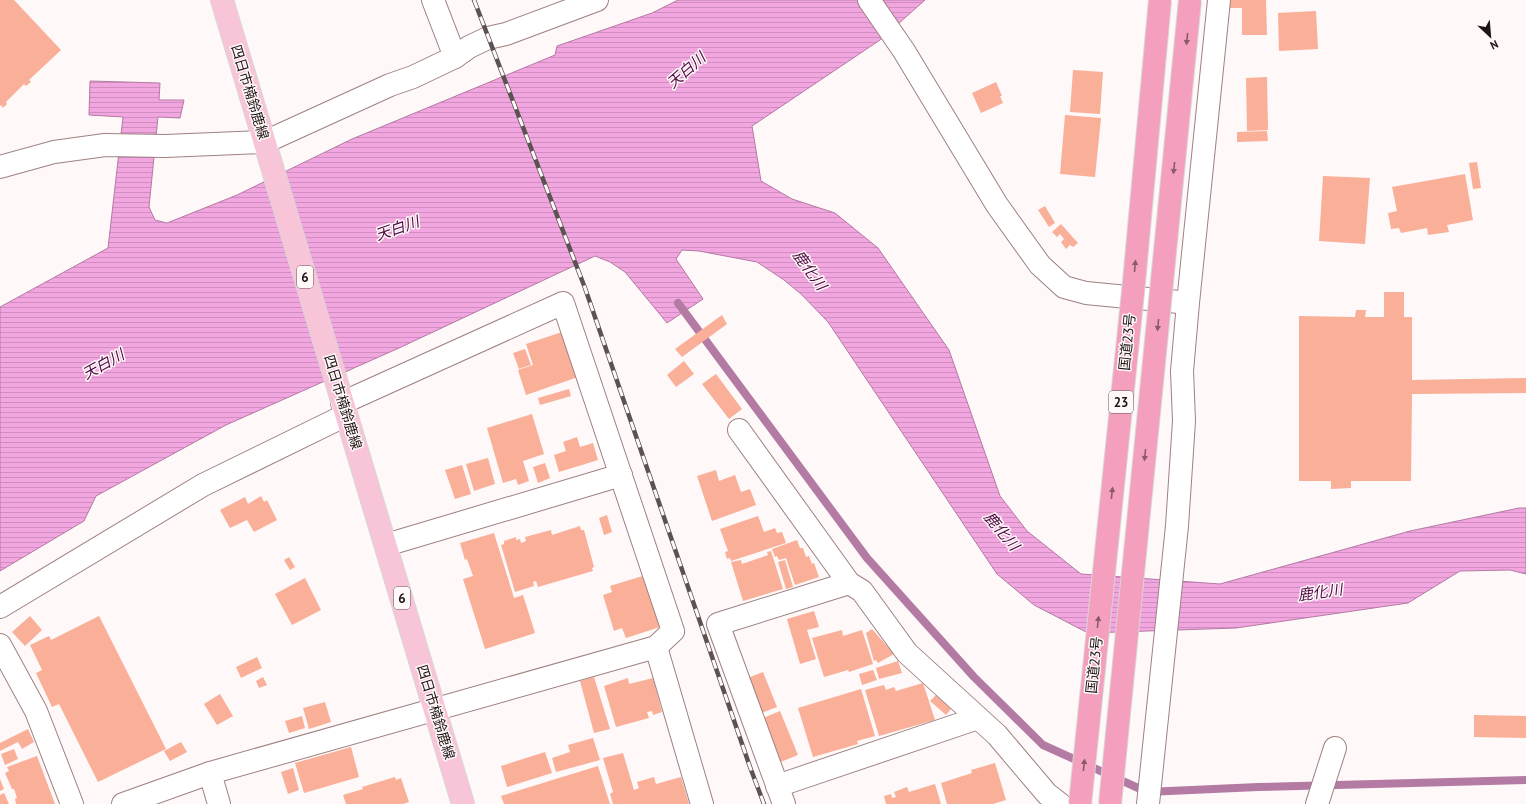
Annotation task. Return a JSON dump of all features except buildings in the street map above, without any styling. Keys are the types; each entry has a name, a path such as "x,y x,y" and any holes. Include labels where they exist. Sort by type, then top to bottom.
{"highway":[{"name":"国道23号","path":"1080,804 1134,282 1160,0"},
{"name":"国道23号","path":"1110,804 1190,0"}],"main road":[{"name":"四日市楠鈴鹿線","path":"222,0 463,804"}],"street":[{"path":"434,0 454,57"},
{"path":"0,167 54,152 105,145 165,146 265,142 390,85 412,77 454,57 469,47 488,38 506,34 597,0"},
{"path":"869,0 904,51 997,205 1040,265 1064,287 1086,293 1188,303"},
{"path":"1148,804 1177,526 1184,421 1182,371 1219,0"},
{"path":"0,607 343,403 563,303 673,631 656,647 210,773 123,804"},
{"path":"739,430 849,583 862,591 907,653 997,735 1047,794 1060,804"},
{"path":"386,545 621,475"},
{"path":"849,583 718,624 780,795 978,718"},
{"path":"0,645 36,711 72,804"},
{"path":"656,647 702,804"},
{"path":"1317,804 1332,758"},
{"path":"210,773 219,804"}],"water":[{"path":"678,0 925,0 880,40 752,126 761,181 792,199 835,213 878,248 949,350 1000,496 1027,531 1081,574 1220,584 1410,531 1519,508 1526,508 1526,574 1510,570 1460,571 1408,603 1236,628 1088,633 1034,605 997,574 828,322 801,294 784,280 757,262 699,251 682,250 676,259 703,299 667,323 625,272 610,262 595,256 399,348 226,425 96,496 84,521 0,571 0,307 108,248 123,117 89,115 90,81 160,83 159,100 184,100 180,118 158,117 149,207 155,220 167,223 237,195 352,139 555,55 557,46 652,13"}],"waterway":[{"path":"678,303 867,558 974,677 1043,745 1147,792 1258,787 1526,780"}],"railway":[{"path":"474,0 585,288 764,804"}],"water label":[{"name":"天白川","path":"686,70"},
{"name":"天白川","path":"397,228"},
{"name":"鹿化川","path":"810,270"},
{"name":"天白川","path":"103,364"},
{"name":"鹿化川","path":"1002,531"},
{"name":"鹿化川","path":"1320,592"}]}
